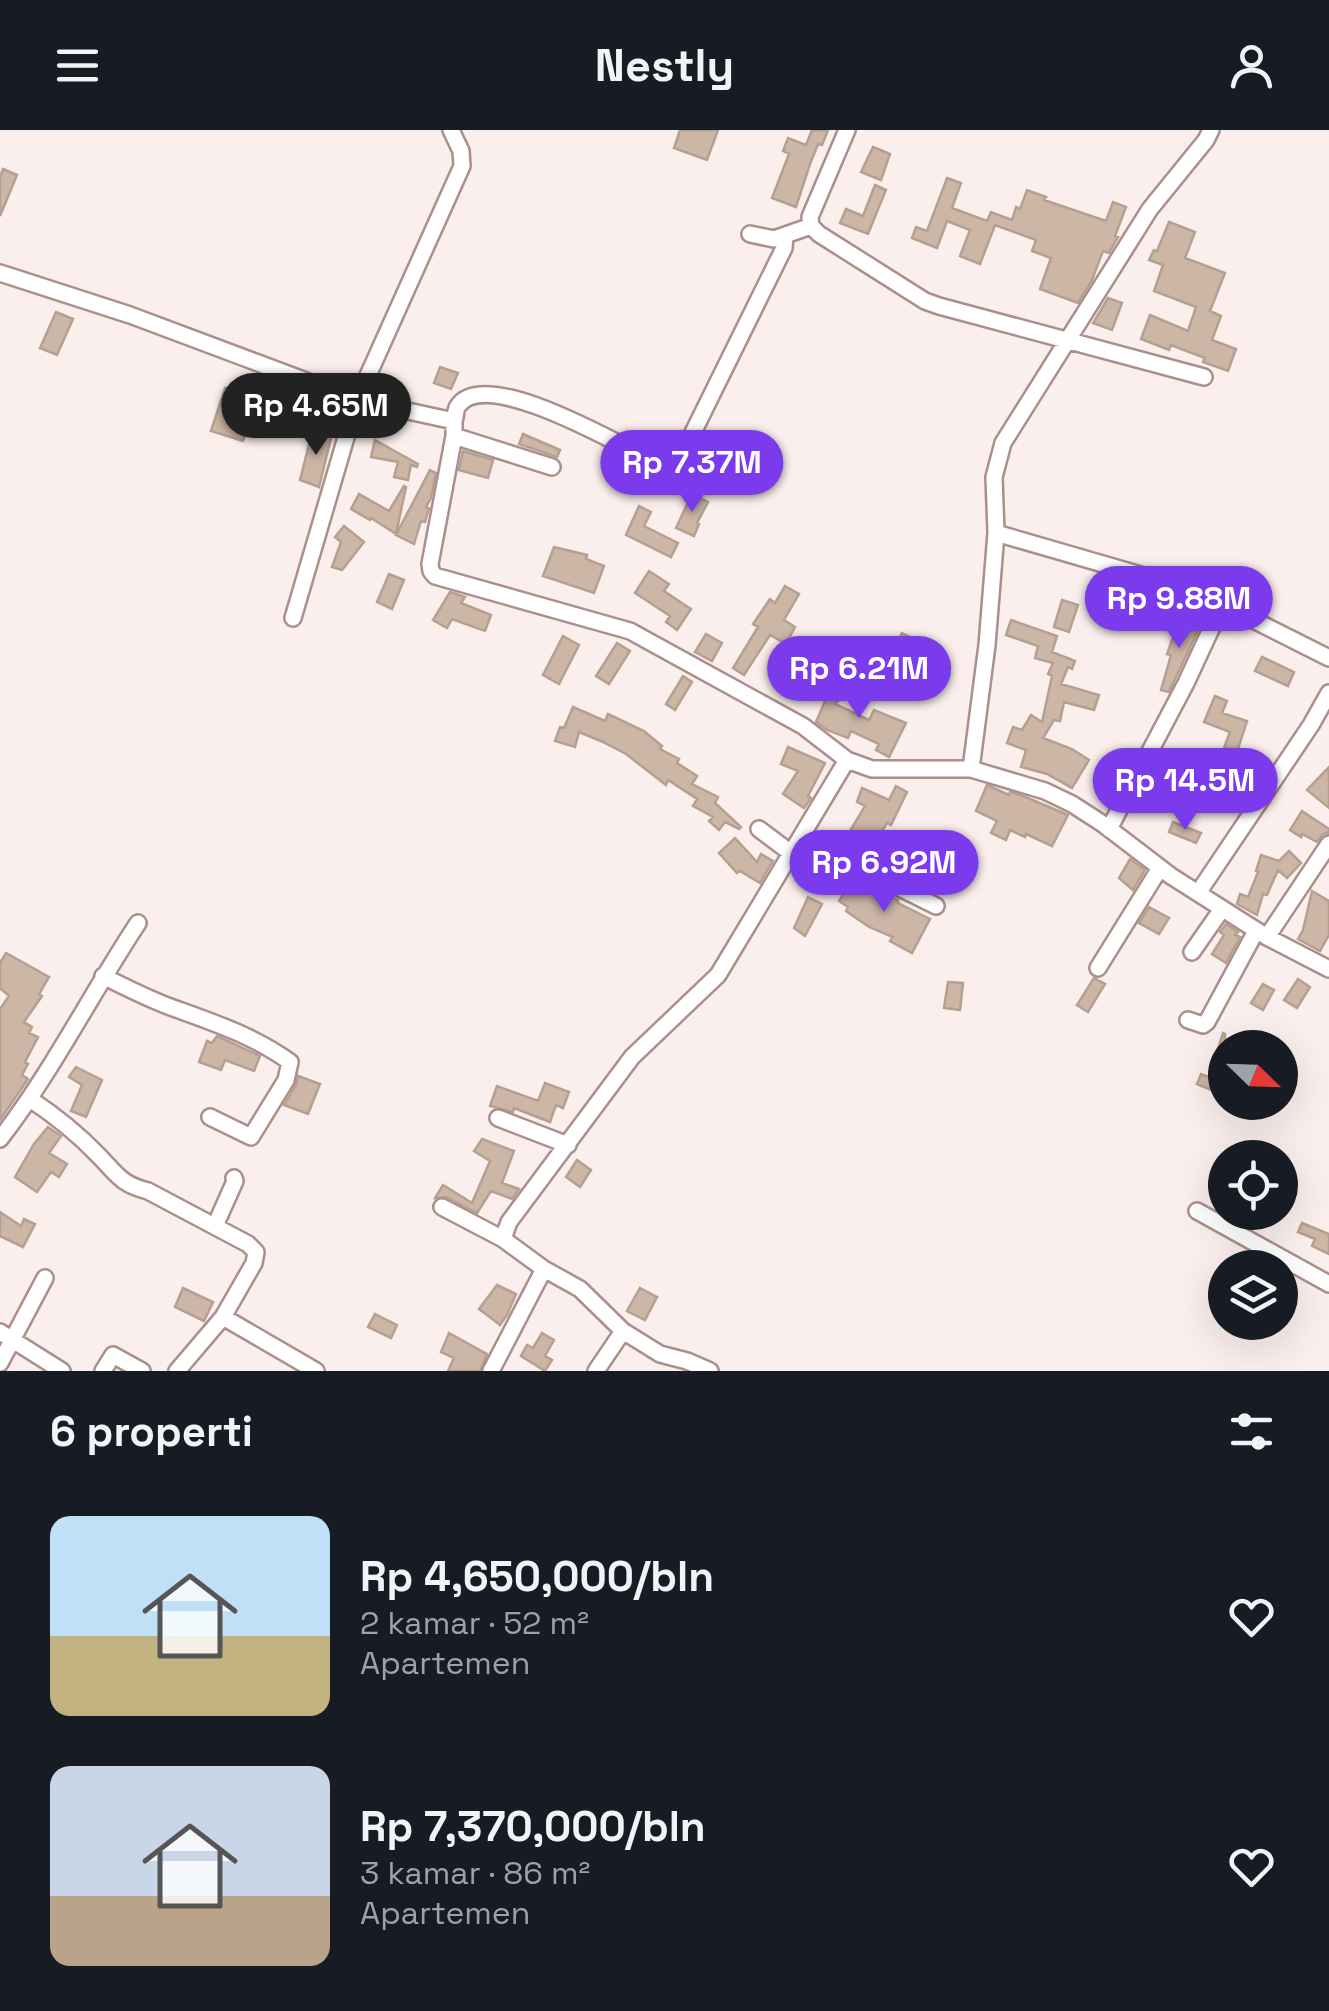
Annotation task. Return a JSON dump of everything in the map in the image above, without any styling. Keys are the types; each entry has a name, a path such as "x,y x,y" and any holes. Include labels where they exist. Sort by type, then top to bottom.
{"street":[{"path":"293,618 357,400 462,166 461,150 451,130"},
{"path":"848,130 810,216 811,226 819,234 940,306 1204,377"},
{"path":"970,769 988,645 996,533 994,477 1003,443 1150,209 1211,130"},
{"path":"750,234 769,239 811,226"},
{"path":"786,236 784,248 680,458 668,463 653,461 545,407 506,396 469,397 458,406 431,571 435,576 630,630 803,726 847,760 872,769 970,769 1045,790 1072,804 1198,894 1329,969"},
{"path":"0,273 130,315 357,400 454,428 552,467"},
{"path":"996,533 1196,591 1329,658"},
{"path":"1108,830 1212,627"},
{"path":"1198,894 1329,693"},
{"path":"503,1239 509,1222 632,1057 718,975 847,760"},
{"path":"759,829 791,853"},
{"path":"800,838 936,906"},
{"path":"1188,1020 1203,1025 1207,1022 1262,934 1329,844"},
{"path":"1098,968 1160,868"},
{"path":"1192,952 1222,908"},
{"path":"0,1140 30,1099 138,923"},
{"path":"103,976 143,996 214,1021 290,1062 286,1080 251,1137 210,1117"},
{"path":"30,1099 52,1114 130,1186 148,1191 248,1244 256,1252 254,1263 224,1317 177,1371"},
{"path":"498,1118 568,1145"},
{"path":"214,1226 234,1178"},
{"path":"442,1206 503,1239 580,1289 623,1331 660,1354 710,1371"},
{"path":"1197,1210 1329,1284"},
{"path":"491,1371 544,1269"},
{"path":"0,1363 6,1336 45,1278"},
{"path":"224,1317 288,1365 316,1371"},
{"path":"596,1371 623,1331"},
{"path":"6,1336 62,1371"},
{"path":"103,1371 113,1355 142,1371"}],"building":[{"path":"680,130 718,130 707,160 674,148"},
{"path":"812,130 828,130 822,145 818,144 796,207 772,198 789,154 783,151 788,138 806,145"},
{"path":"873,147 890,154 881,180 861,172"},
{"path":"3,169 17,175 0,216 0,177"},
{"path":"947,178 961,183 952,208 987,221 991,212 1012,220 1027,190 1046,197 1044,200 1106,221 1113,202 1126,207 1115,236 1118,237 1109,253 1103,251 1078,303 1040,289 1051,258 1032,251 1036,240 995,225 980,264 960,256 970,230 947,221 937,248 912,238 916,227 927,231"},
{"path":"875,185 886,190 868,234 840,223 846,209 863,216"},
{"path":"1169,222 1195,232 1185,258 1225,273 1210,311 1221,316 1212,340 1236,349 1228,371 1171,345 1169,350 1141,339 1150,315 1188,331 1196,307 1154,291 1163,265 1149,260"},
{"path":"1108,298 1122,303 1112,330 1093,323"},
{"path":"56,312 73,319 57,355 40,348"},
{"path":"440,367 458,373 451,389 434,383"},
{"path":"225,388 258,399 243,441 211,431"},
{"path":"313,429 332,434 319,487 300,480"},
{"path":"523,434 560,450 557,457 519,444"},
{"path":"375,440 418,464 411,465 408,480 394,477 398,462 371,457"},
{"path":"463,451 493,460 488,478 459,470"},
{"path":"430,470 436,473 426,507 429,508 414,544 396,535"},
{"path":"404,486 396,534 351,509 359,494 389,511"},
{"path":"692,494 708,502 694,536 676,528"},
{"path":"639,506 651,512 644,526 678,543 671,557 626,535"},
{"path":"344,526 364,542 342,570 332,567 341,542 335,537"},
{"path":"554,547 587,555 586,559 604,566 594,593 543,576"},
{"path":"649,571 669,584 664,591 691,609 677,630 666,622 670,616 635,593"},
{"path":"389,574 404,580 392,609 377,602"},
{"path":"785,586 799,594 784,620 795,627 786,644 770,635 744,675 733,668 758,627 753,624 770,599 775,603"},
{"path":"450,592 465,597 461,603 491,615 485,631 452,619 447,628 433,620"},
{"path":"1062,600 1078,605 1069,632 1054,627"},
{"path":"1180,618 1200,626 1169,692 1161,690 1171,655 1167,654"},
{"path":"1011,620 1057,636 1052,652 1075,661 1061,684 1099,695 1094,710 1064,702 1060,721 1054,720 1043,738 1089,760 1072,788 1047,774 1021,767 1026,750 1007,743 1013,727 1022,730 1031,715 1042,722 1053,663 1035,658 1038,646 1006,635"},
{"path":"902,633 916,640 894,686 877,679"},
{"path":"706,634 722,643 712,661 695,652"},
{"path":"563,636 579,645 559,684 543,675"},
{"path":"617,643 630,651 609,684 596,676"},
{"path":"1262,657 1294,672 1288,686 1255,671"},
{"path":"850,669 841,690 846,693 835,704 869,720 874,710 906,723 889,757 876,750 879,744 851,731 848,738 816,722 826,699 824,692"},
{"path":"683,676 692,682 675,710 666,704"},
{"path":"1215,696 1227,701 1222,713 1247,721 1237,752 1224,748 1230,732 1204,722"},
{"path":"573,707 605,721 608,714 644,731 662,746 660,749 679,759 677,763 697,776 692,784 718,797 715,803 741,827 725,822 719,830 709,821 713,817 693,806 697,799 668,780 666,785 626,754 603,742 579,732 575,747 555,741"},
{"path":"788,747 825,763 804,808 783,794 798,771 781,764"},
{"path":"1329,767 1329,808 1307,790"},
{"path":"987,785 1068,815 1052,846 1010,830 1006,840 991,833 997,821 976,811"},
{"path":"896,786 907,792 891,825 887,823 865,858 847,849 856,834 850,831 865,806 857,802 862,788 889,800"},
{"path":"1302,811 1329,829 1317,842 1290,830"},
{"path":"1173,822 1201,833 1196,843 1169,832"},
{"path":"735,838 757,862 761,854 773,861 760,883 740,871 737,873 719,853"},
{"path":"1289,851 1301,863 1287,878 1278,870 1267,895 1263,894 1257,915 1237,904 1240,894 1248,897 1261,855 1279,861"},
{"path":"1130,859 1145,870 1133,890 1119,878"},
{"path":"849,876 930,919 912,953 890,941 893,937 846,911 848,907 839,901"},
{"path":"1312,891 1329,901 1329,935 1320,951 1298,939"},
{"path":"808,897 822,904 805,936 794,928"},
{"path":"1149,907 1169,918 1159,934 1139,923"},
{"path":"1226,924 1240,937 1226,963 1212,954"},
{"path":"6,953 49,977 39,994 42,996 24,1022 32,1027 29,1033 38,1037 25,1062 28,1064 22,1075 28,1079 0,1120 0,1009 9,996 0,988 0,963"},
{"path":"1094,978 1105,984 1088,1012 1077,1005"},
{"path":"1298,979 1310,987 1297,1008 1284,1000"},
{"path":"948,982 963,983 960,1010 944,1008"},
{"path":"1263,984 1274,990 1263,1010 1251,1003"},
{"path":"217,1036 260,1056 254,1071 225,1060 221,1070 199,1062 207,1041 212,1043"},
{"path":"76,1067 102,1080 86,1117 71,1111 82,1085 69,1077"},
{"path":"1201,1074 1208,1077 1208,1089 1197,1084"},
{"path":"298,1076 320,1084 308,1114 284,1105"},
{"path":"545,1083 569,1092 563,1108 556,1105 550,1122 514,1108 513,1112 490,1106 497,1086 538,1101"},
{"path":"48,1127 61,1136 49,1153 67,1164 59,1177 51,1172 37,1192 15,1177"},
{"path":"482,1139 514,1151 502,1183 519,1189 512,1199 491,1191 477,1213 446,1197 435,1198 443,1185 472,1203 490,1161 474,1151"},
{"path":"577,1160 591,1170 580,1187 566,1177"},
{"path":"0,1212 21,1226 24,1219 35,1224 23,1247 0,1236"},
{"path":"1302,1223 1329,1234 1329,1254 1312,1246 1315,1239 1298,1232"},
{"path":"497,1285 516,1294 500,1325 479,1309"},
{"path":"183,1288 213,1302 204,1321 175,1307"},
{"path":"640,1288 657,1297 645,1320 627,1311"},
{"path":"375,1314 397,1325 391,1338 368,1327"},
{"path":"449,1333 487,1354 480,1371 448,1371 454,1358 441,1352"},
{"path":"542,1333 554,1340 545,1356 552,1360 545,1371 521,1356 527,1345 533,1348"}]}
